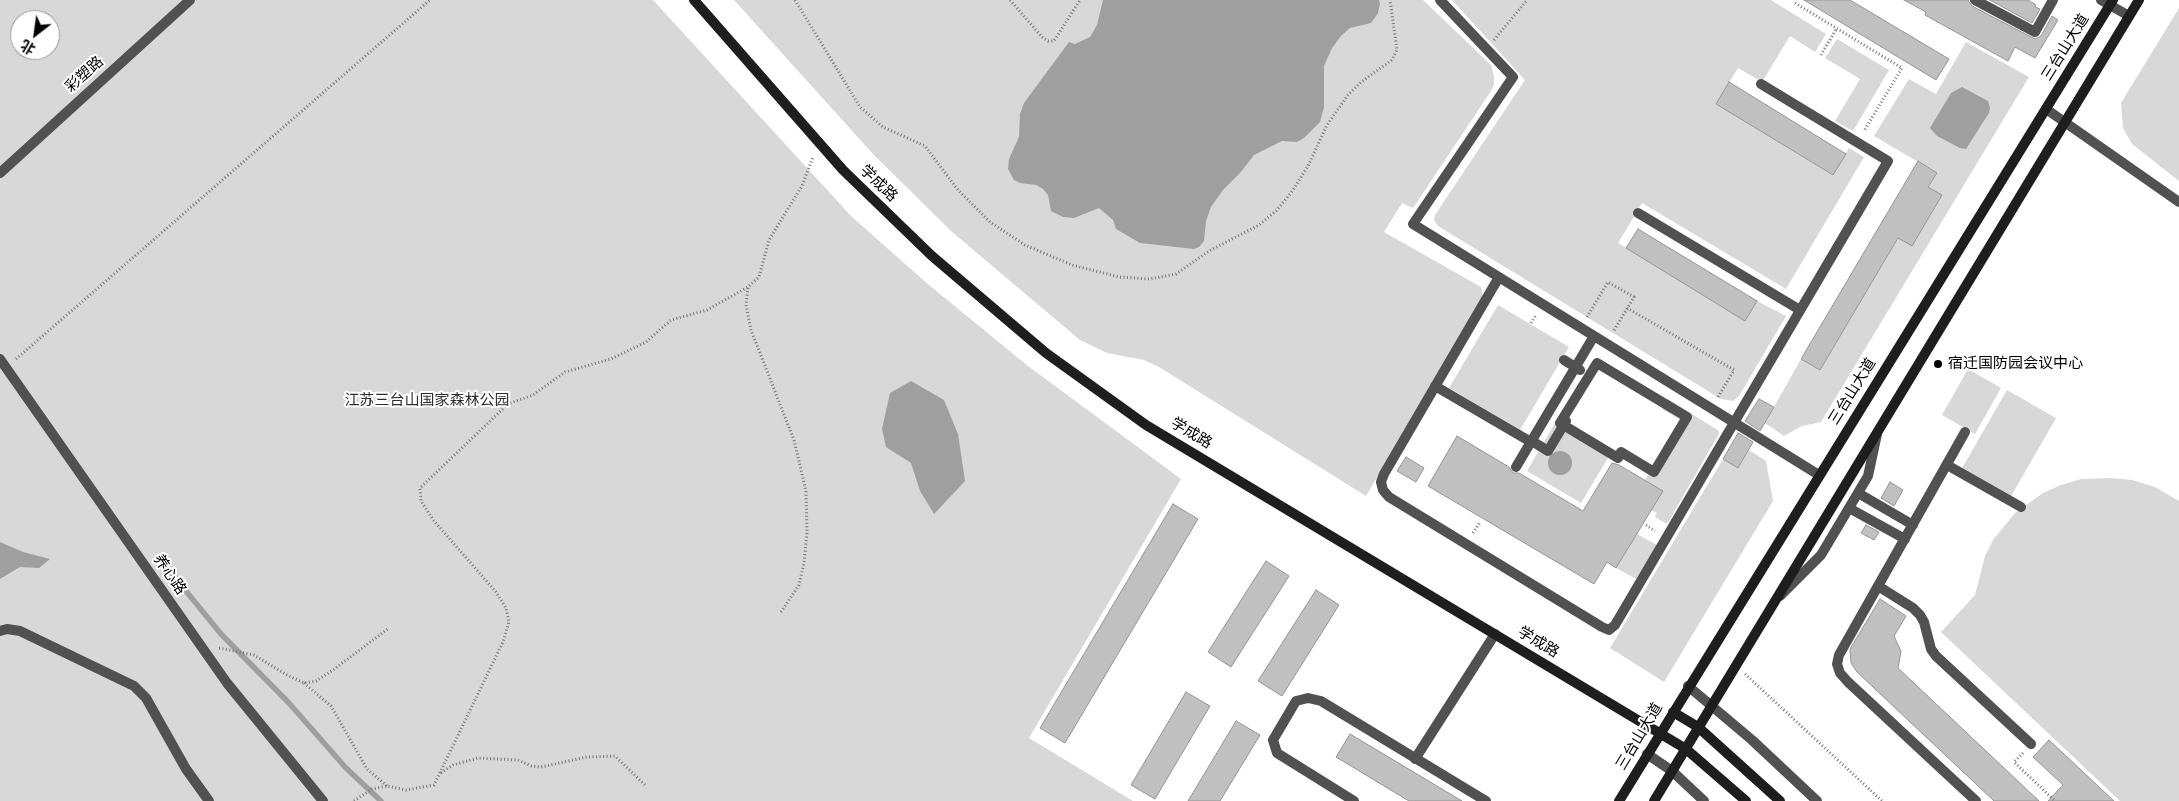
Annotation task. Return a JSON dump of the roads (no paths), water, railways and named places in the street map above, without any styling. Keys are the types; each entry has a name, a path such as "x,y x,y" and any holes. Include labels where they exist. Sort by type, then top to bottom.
{"main road":[{"name":"学成路","path":"694,0 843,170 932,256 1046,353 1146,425 1686,749 1746,801"},
{"path":"1654,801 2139,0"},
{"name":"三台山大道","path":"1619,801 1688,686 2046,109 2108,2"},
{"path":"1672,712 1698,728 1780,801"}],"street":[{"name":"彩塑路","path":"0,173 190,0"},
{"path":"1440,0 1513,77 1413,224 1819,476"},
{"path":"1975,0 2035,32 2053,0"},
{"path":"2108,2 2129,16"},
{"path":"1499,277 1381,482 1389,497 1609,630 1615,625 1888,161 1761,84"},
{"path":"2046,109 2179,202"},
{"path":"1638,213 1800,310"},
{"path":"1516,468 1594,336"},
{"path":"1564,360 1589,376"},
{"path":"1597,362 1687,417 1654,472 1621,452 1618,458 1560,423 1589,376 1597,362"},
{"name":"养心路","path":"3,363 227,683 323,801"},
{"path":"1435,386 1548,451 1563,426"},
{"path":"1774,602 1821,555 1868,476 1878,431"},
{"path":"1965,432 1839,655 1837,664 1840,673 1976,801"},
{"path":"1947,465 2021,507"},
{"path":"1858,493 1913,525"},
{"path":"1849,508 1904,539"},
{"path":"1878,586 1913,608 1920,615 1924,622 1931,649 1936,656 2031,744"},
{"path":"0,631 7,629 20,631 134,686 146,698 186,769 209,801"},
{"path":"1415,759 1495,634"},
{"path":"1688,686 1817,801"},
{"path":"1354,801 1278,753 1273,740 1296,701 1308,698 1321,701 1486,801"},
{"path":"1647,754 1672,771 1704,801"}],"waterway":[{"path":"159,558 221,634 288,702 346,768 381,801"}],"place":[{"name":"宿迁国防园会议中心","path":"1938,364"}],"park label":[{"name":"江苏三台山国家森林公园","path":"427,401"}]}
